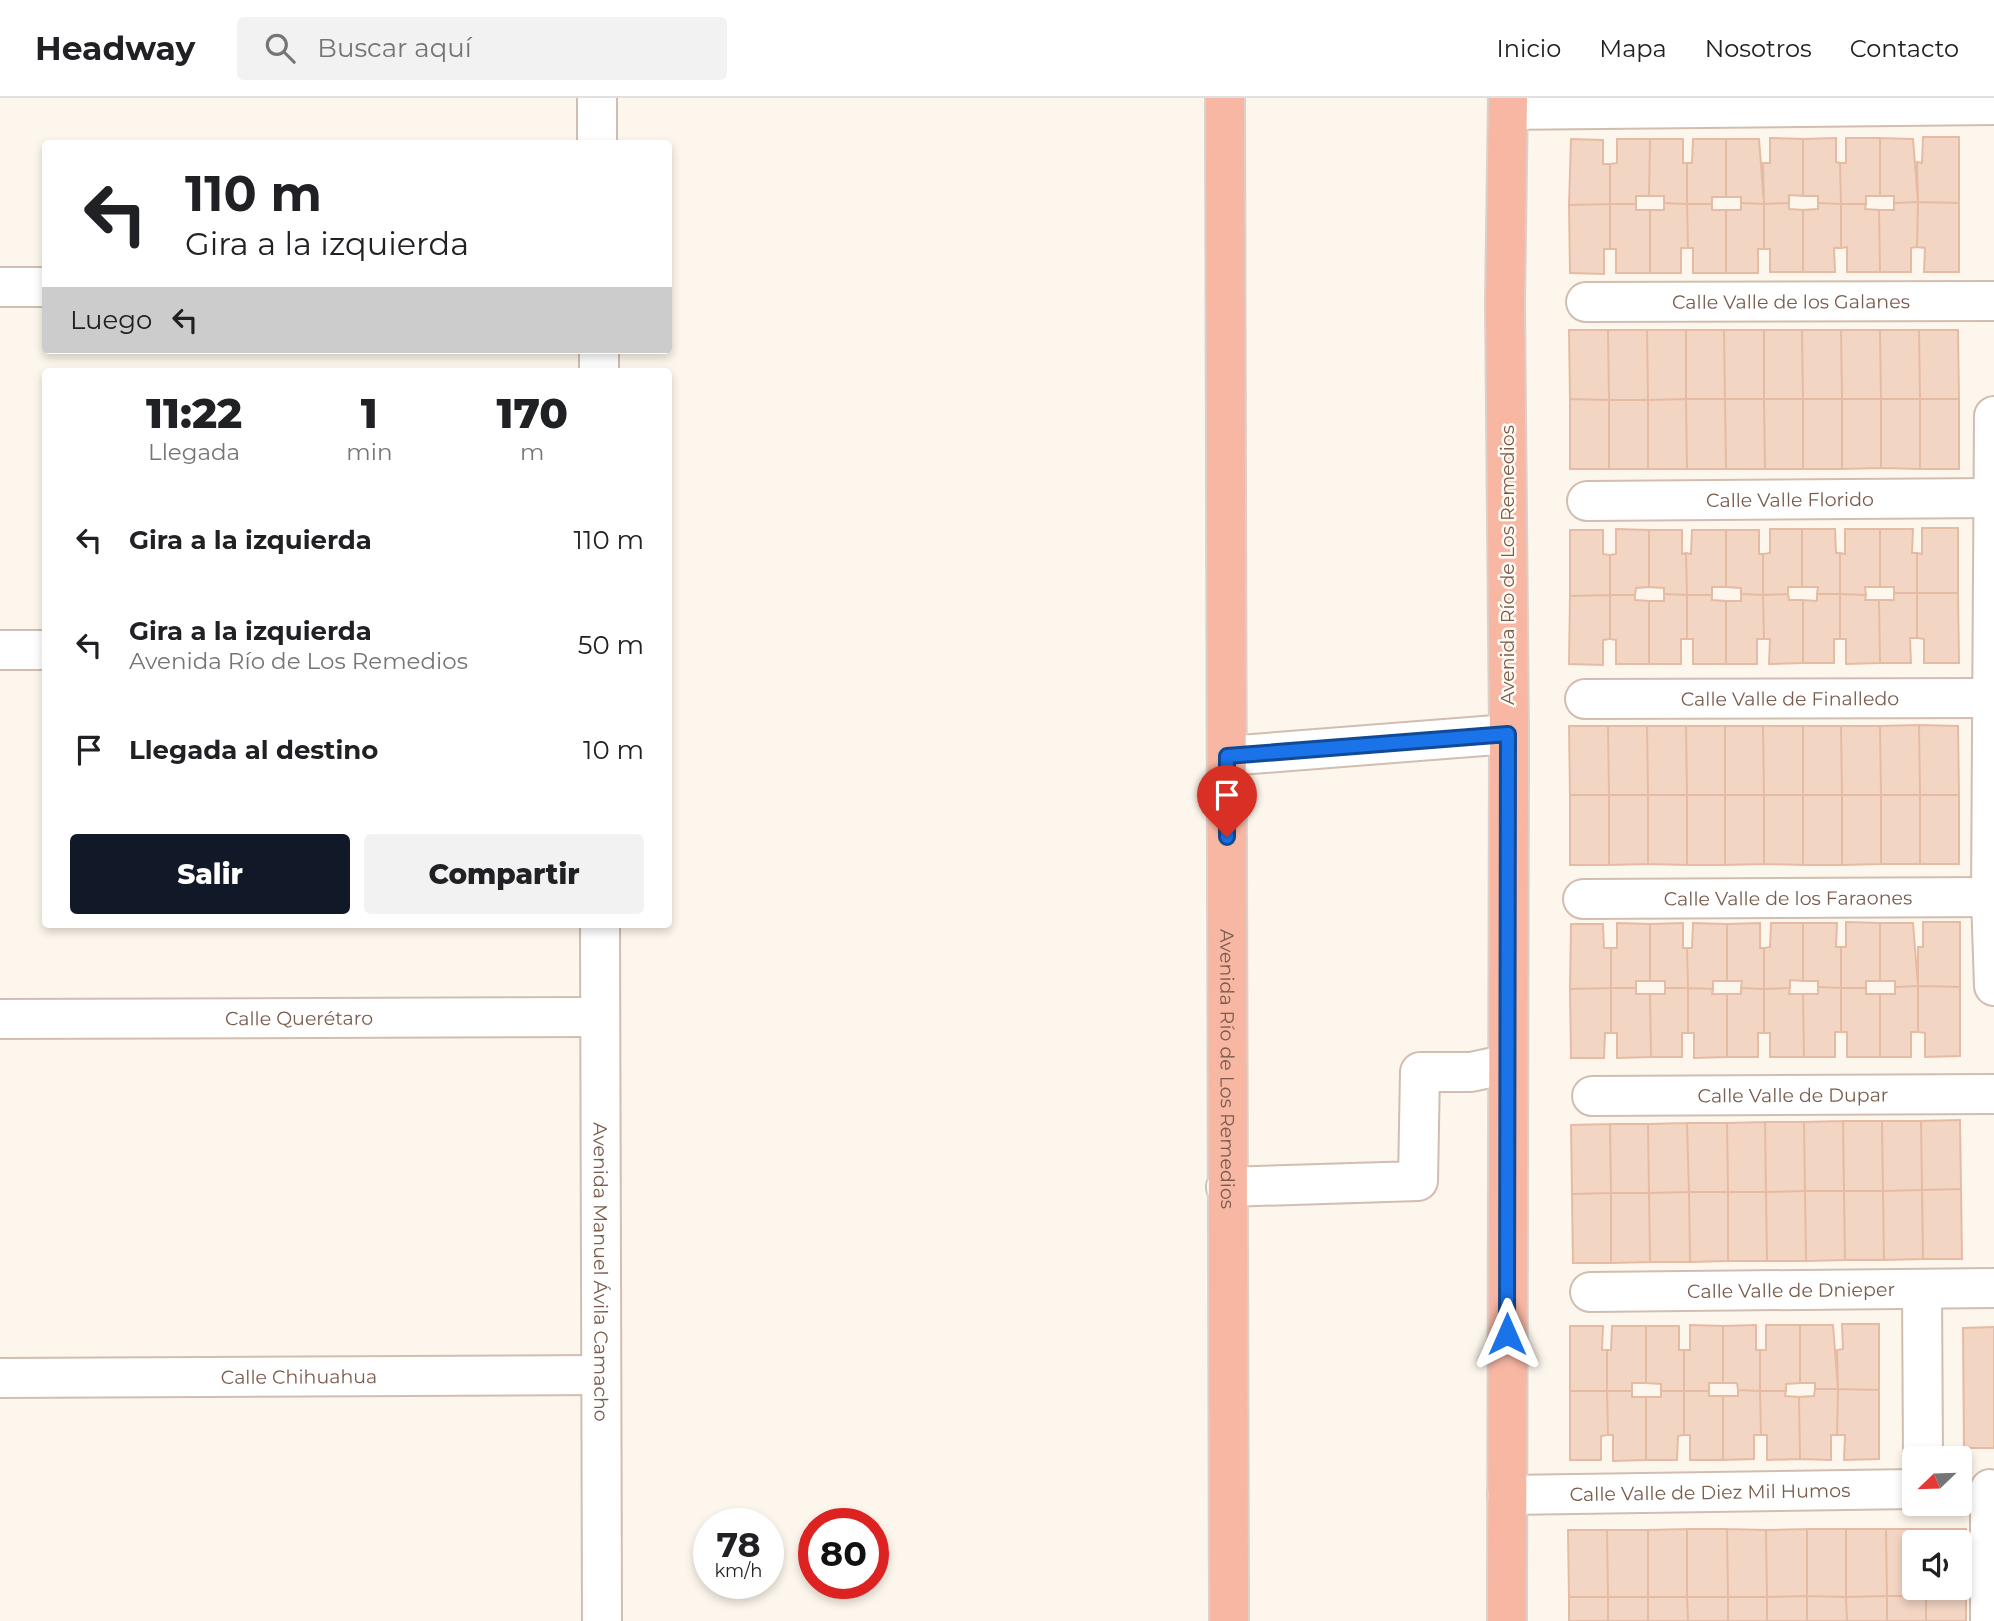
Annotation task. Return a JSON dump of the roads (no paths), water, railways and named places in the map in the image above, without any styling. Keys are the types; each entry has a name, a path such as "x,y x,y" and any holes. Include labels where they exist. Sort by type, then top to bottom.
{"highway":[{"name":"Avenida Río de Los Remedios","path":"1224,98 1229,1621"},
{"name":"Avenida Río de Los Remedios","path":"1507,1621 1508,734 1505,317 1508,104"}],"street":[{"path":"597,98 597,140"},
{"path":"1508,104 1994,105"},
{"path":"0,287 42,287"},
{"name":"Calle Valle de los Galanes","path":"1586,302 1994,301"},
{"path":"1994,416 1994,986"},
{"name":"Calle Valle Florido","path":"1587,501 1994,498"},
{"path":"0,650 42,650"},
{"name":"Calle Valle de Finalledo","path":"1585,699 1994,698"},
{"path":"1227,756 1508,734"},
{"name":"Calle Valle de los Faraones","path":"1583,900 1993,897"},
{"name":"Avenida Manuel Ávila Camacho","path":"600,928 601,1621"},
{"name":"Calle Querétaro","path":"0,1019 598,1017"},
{"path":"1226,1187 1418,1181 1420,1072 1471,1072 1508,1064"},
{"name":"Calle Valle de Dupar","path":"1592,1097 1994,1094"},
{"name":"Calle Valle de Dnieper","path":"1590,1292 1994,1288"},
{"path":"1922,1289 1923,1446"},
{"name":"Calle Chihuahua","path":"0,1378 599,1375"},
{"name":"Calle Valle de Diez Mil Humos","path":"1507,1495 1902,1489"},
{"path":"1981,1489 1990,1621"}]}
